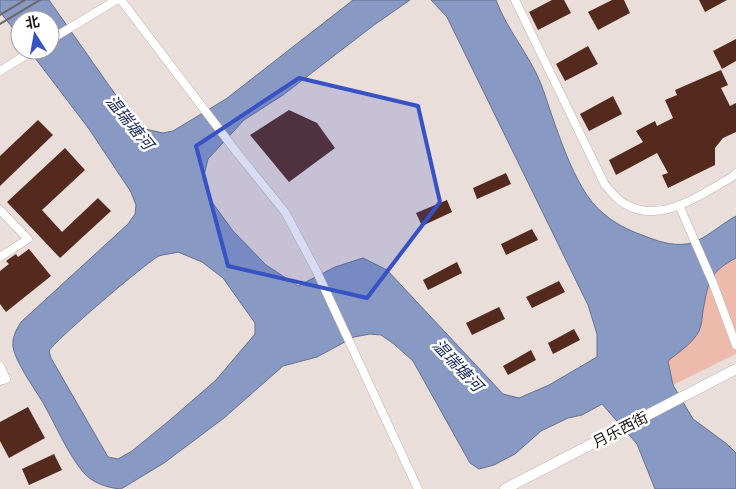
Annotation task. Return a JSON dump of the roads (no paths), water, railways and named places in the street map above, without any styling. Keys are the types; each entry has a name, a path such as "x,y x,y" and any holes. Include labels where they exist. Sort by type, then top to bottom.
{"main road":[{"name":"月乐西街","path":"505,489 736,369"}],"street":[{"path":"60,34 116,0"},
{"path":"121,0 238,154 285,212 316,270 418,489"},
{"path":"515,0 605,185 623,203 641,211 656,212 679,205 732,177 736,173"},
{"path":"0,71 19,60"},
{"path":"679,205 713,284 736,346"},
{"path":"0,210 28,239 0,257"},
{"path":"0,366 6,379 0,381"}],"water":[{"path":"0,0 49,0 56,10 10,10 10,24 0,12"},
{"name":"温瑞塘河","path":"353,0 410,0 374,25 283,95 244,120 208,159 203,179 209,198 233,231 266,265 298,286 335,267 363,258 387,270 503,394 519,398 549,385 597,357 597,334 588,305 447,17 431,0 496,0 506,22 536,73 558,134 582,188 603,213 616,223 637,233 664,243 675,244 693,243 736,216 736,258 720,268 711,279 706,293 699,331 685,347 668,361 673,385 693,419 736,453 736,489 655,489 637,444 602,404 582,415 568,418 541,431 515,454 494,465 479,469 470,463 413,361 381,335 370,334 354,337 317,357 283,366 224,418 164,463 121,489 96,482 83,472 71,455 21,367 13,347 13,340 21,322 128,224 135,214 136,205 131,192 89,129 37,60 60,60 60,16 129,114 145,129 163,133 173,131 226,99","holes":["178,252 202,262 223,278 255,323 255,334 216,380 170,420 132,451 118,459 108,457 51,358 49,351 101,302 159,256"]}],"railway":[{"path":"0,15 25,0"},
{"path":"0,24 40,0"}]}
